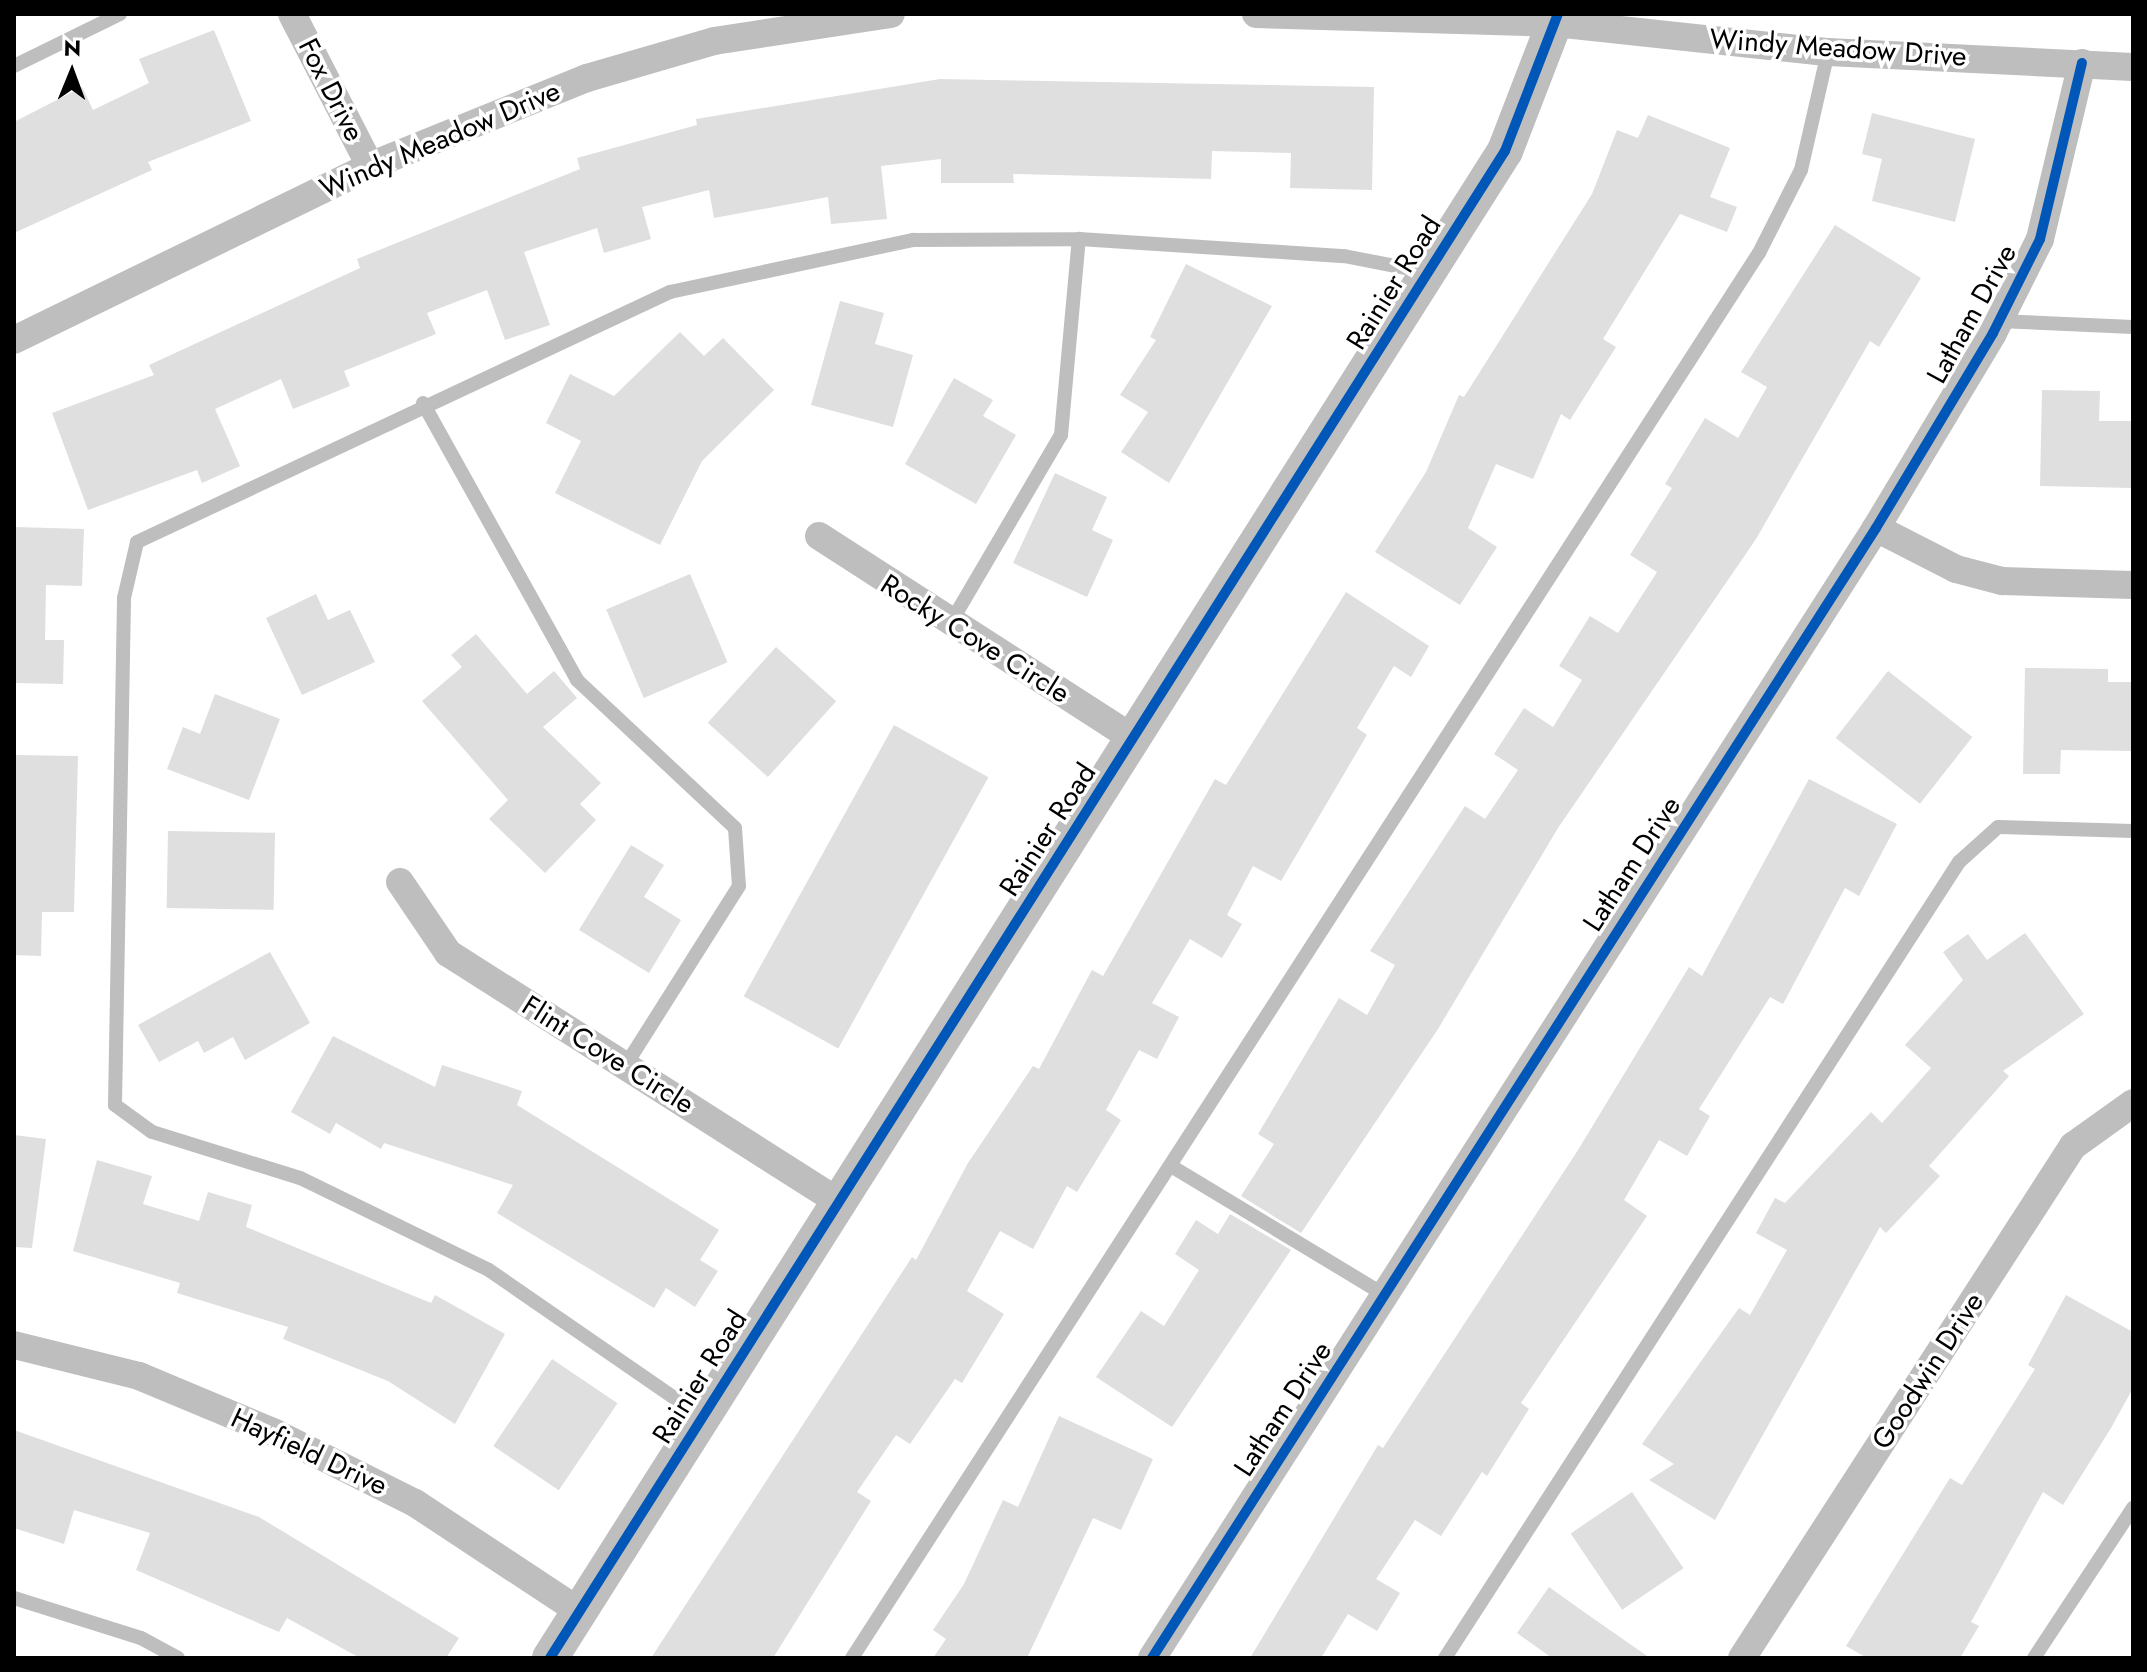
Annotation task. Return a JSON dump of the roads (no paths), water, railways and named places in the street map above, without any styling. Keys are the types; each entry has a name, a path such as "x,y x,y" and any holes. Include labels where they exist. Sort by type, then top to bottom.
{"street":[{"name":"Fox Drive","path":"292,14 370,166"},
{"name":"Windy Meadow Drive","path":"14,340 370,166 587,78 714,41 891,14"},
{"name":"Windy Meadow Drive","path":"1256,14 1556,18 1828,52 2133,67"},
{"name":"Rainier Road","path":"550,1658 1505,151 1556,18"},
{"name":"Latham Drive","path":"1152,1658 1876,528 1999,321 2040,239 2082,63"},
{"path":"1876,528 1956,569 2002,581 2133,585"},
{"name":"Rocky Cove Circle","path":"819,536 950,624 1134,739"},
{"name":"Flint Cove Circle","path":"400,882 448,953 839,1202"},
{"name":"Goodwin Drive","path":"1742,1658 2073,1146 2133,1103"},
{"name":"Hayfield Drive","path":"14,1345 139,1376 275,1433 415,1503 579,1611"}],"lane":[{"path":"14,66 120,14"},
{"path":"852,1658 1759,253 1801,170 1828,52"},
{"path":"950,624 1061,435 1079,239"},
{"path":"702,1417 489,1270 300,1178 152,1132 115,1105 124,598 137,542 423,403 670,292 913,240 1079,239 1344,256 1429,273"},
{"path":"1999,321 2133,327"},
{"path":"423,403 577,680 735,828 739,886 625,1066"},
{"path":"1445,1658 1959,862 1998,827 2133,831"},
{"path":"1171,1166 1385,1295"},
{"path":"2034,1658 2133,1508"},
{"path":"14,1598 141,1638 178,1658"}]}
